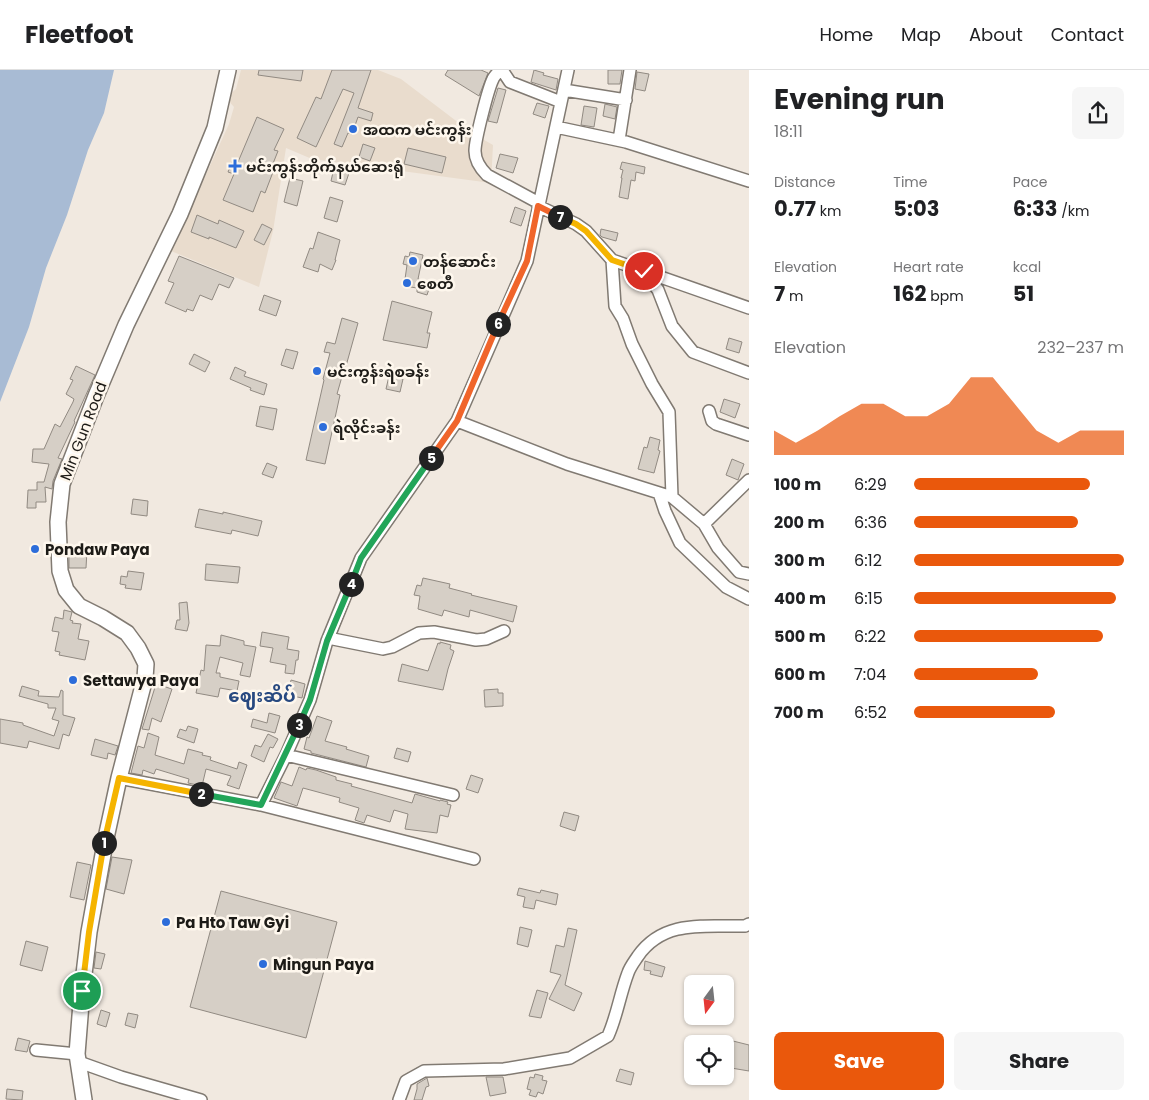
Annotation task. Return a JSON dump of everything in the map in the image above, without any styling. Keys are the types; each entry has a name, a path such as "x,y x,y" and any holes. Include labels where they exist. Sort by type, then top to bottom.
{"street":[{"name":"Min Gun Road","path":"84,1100 78,1058 82,991 89,932 106,838 119,778 146,678 146,664 138,648 127,633 79,606 66,590 60,571 58,522 62,484 103,378 126,325 180,214 215,128 228,70"},
{"path":"626,100 563,96 510,82 501,70 492,80 476,140 475,152 480,168 487,175 581,227 612,260 749,308"},
{"path":"261,805 286,755 310,700 328,638 361,558 457,421 527,261 568,70"},
{"path":"619,140 630,70"},
{"path":"556,127 619,140 749,181"},
{"path":"612,260 615,306 623,319 632,344 652,384 669,412 672,497"},
{"path":"644,271 658,290 672,326 693,352 749,373"},
{"path":"709,411 712,421 716,424 749,435"},
{"path":"457,421 567,464 672,497 704,524 718,548 739,572 749,574"},
{"path":"704,524 749,480"},
{"path":"659,493 665,511 680,542 726,587 749,599"},
{"path":"328,638 383,650 419,633 434,632 476,640 504,631"},
{"path":"286,755 453,795"},
{"path":"119,778 261,805 474,859"},
{"path":"399,1100 406,1081 424,1071 504,1069 570,1058 608,1036 629,970 641,952 654,939 666,932 680,928 745,926 749,924"},
{"path":"36,1050 78,1058 121,1077 202,1100"}],"shaded area":[{"name":"အထက မင်းကွန်း","path":"241,70 378,70 401,79 472,133 493,145 491,183 312,159 286,148 273,231 259,287 171,251 229,124 234,107 226,98 236,89"}],"water":[{"path":"0,70 114,70 104,113 88,150 67,215 46,268 29,327 0,402"}],"building":[{"path":"259,70 303,70 301,81 258,75"},
{"path":"332,70 371,70 358,108 373,113 371,121 358,117 352,134 348,133 342,147 334,144 354,93 343,89 316,147 297,138 316,97 321,99"},
{"path":"448,70 481,70 488,73 479,96 445,75"},
{"path":"534,70 544,73 543,75 558,79 556,90 531,82"},
{"path":"608,70 622,70 620,84 608,84"},
{"path":"637,72 649,74 645,91 635,89"},
{"path":"498,88 506,90 497,123 488,121"},
{"path":"537,103 549,106 545,118 533,114"},
{"path":"605,104 617,107 615,119 603,116"},
{"path":"584,106 597,108 594,127 581,125"},
{"path":"257,117 284,129 274,150 278,151 270,171 273,172 265,193 261,191 253,212 223,200 234,174 228,172 233,160 238,162"},
{"path":"363,144 375,148 370,161 359,157"},
{"path":"408,148 446,157 442,173 404,164"},
{"path":"500,154 518,158 513,173 496,168"},
{"path":"622,162 645,167 644,174 636,172 635,181 631,180 628,199 619,197 623,170 620,169"},
{"path":"334,168 349,173 345,185 331,181"},
{"path":"290,178 303,181 297,206 284,202"},
{"path":"330,197 343,201 337,222 324,218"},
{"path":"515,207 526,211 521,226 510,222"},
{"path":"197,215 218,224 219,220 244,231 236,248 191,232"},
{"path":"262,224 272,229 264,245 254,240"},
{"path":"601,229 618,233 616,241 602,237 600,235"},
{"path":"318,232 340,240 332,270 320,264 318,272 303,267 310,248 313,249"},
{"path":"410,252 423,255 418,279 431,283 427,295 417,292 417,288 404,286 407,265 403,264 405,256 409,257"},
{"path":"179,256 234,278 229,288 219,284 212,300 200,295 193,311 187,309 186,312 165,303 174,283 168,281"},
{"path":"264,295 281,301 276,316 259,310"},
{"path":"392,301 432,312 427,333 430,333 427,348 383,340"},
{"path":"342,318 358,323 337,394 340,395 325,464 306,460 330,353 324,352 327,342 335,344"},
{"path":"729,338 742,342 739,353 726,349"},
{"path":"286,349 298,352 293,369 281,365"},
{"path":"194,354 210,362 205,372 189,364"},
{"path":"76,366 95,375 58,458 62,459 53,481 52,489 45,487 46,502 36,502 36,508 27,508 28,490 37,490 37,482 44,482 49,464 32,462 33,449 44,449 55,424 60,427 73,402 74,399 66,394 73,380 70,379"},
{"path":"235,367 246,372 244,376 267,384 264,395 230,379"},
{"path":"389,376 403,379 400,392 386,389"},
{"path":"724,399 740,404 735,418 720,412"},
{"path":"260,406 277,409 273,430 256,426"},
{"path":"650,437 660,440 658,450 660,451 654,473 638,469 644,447 647,448"},
{"path":"732,459 744,464 738,480 726,475"},
{"path":"267,463 277,467 273,478 262,474"},
{"path":"133,499 148,501 147,516 131,514"},
{"path":"199,509 223,514 223,512 262,521 258,536 232,530 231,534 195,527"},
{"path":"69,549 87,550 86,568 69,568"},
{"path":"206,564 240,567 238,583 205,580"},
{"path":"128,571 144,573 141,590 125,588 126,585 120,584 121,576 127,577"},
{"path":"423,578 450,584 449,588 471,595 517,606 513,622 470,610 469,617 444,610 442,616 418,609 420,596 414,595 417,585 421,586"},
{"path":"187,602 189,623 187,631 175,629 177,620 180,620 179,603"},
{"path":"64,610 72,612 70,620 73,621 72,623 81,624 78,639 89,641 85,660 59,655 60,652 55,651 59,632 52,631 55,617 63,619"},
{"path":"262,632 289,637 287,649 299,651 294,674 285,673 286,665 270,662 273,648 260,646"},
{"path":"221,635 244,641 244,645 256,647 250,677 240,675 243,663 220,657 216,673 220,673 220,677 239,681 237,691 220,688 218,697 196,693 201,670 204,671 206,645 220,646"},
{"path":"440,642 451,645 450,649 454,651 443,690 398,681 402,664 428,671"},
{"path":"291,680 305,684 302,698 288,695"},
{"path":"156,684 172,689 161,722 152,718 149,730 142,729"},
{"path":"22,686 39,691 38,696 59,697 61,690 63,691 63,715 75,718 69,736 63,734 59,749 29,741 27,748 0,743 0,719 23,723 23,725 54,736 59,721 52,719 56,708 48,708 48,704 19,696"},
{"path":"498,689 498,693 503,693 503,706 485,707 484,690"},
{"path":"269,713 280,716 275,733 251,727 253,719 267,723"},
{"path":"317,716 332,721 325,741 369,756 366,767 311,753 311,751 304,749 307,737 309,738"},
{"path":"188,726 198,729 194,743 177,737 180,729 186,731"},
{"path":"148,733 159,737 155,755 184,764 188,749 203,753 202,755 211,757 210,760 237,769 239,762 247,765 239,789 227,785 231,776 206,769 202,786 188,783 189,779 156,769 154,774 143,770 142,775 131,773 138,746 144,748"},
{"path":"268,734 278,739 273,748 270,747 264,762 251,756 255,745 261,747"},
{"path":"95,739 118,746 115,755 108,753 107,759 91,755"},
{"path":"397,748 411,752 408,762 394,758"},
{"path":"299,767 306,770 307,768 316,770 336,777 336,780 352,784 351,786 412,803 415,794 448,802 447,804 451,805 448,817 440,815 437,833 405,829 408,814 394,810 390,822 367,815 364,823 355,820 359,808 339,802 340,798 303,788 297,806 274,798 281,782 292,786"},
{"path":"471,775 483,779 478,793 466,789"},
{"path":"564,812 579,816 575,831 560,826"},
{"path":"112,857 132,860 124,894 106,889"},
{"path":"77,862 91,865 84,900 70,897"},
{"path":"519,888 540,893 541,890 558,894 556,905 536,900 534,909 523,907 525,897 517,895"},
{"name":"Mingun Paya","path":"221,891 337,922 306,1038 190,1007"},
{"path":"520,927 532,930 528,947 517,944"},
{"path":"568,928 577,930 565,985 582,993 574,1011 549,999 561,975 550,972 556,945 564,947"},
{"path":"26,941 48,947 42,971 20,965"},
{"path":"96,952 105,954 101,969 94,968"},
{"path":"645,961 665,967 662,977 650,974 651,971 644,970"},
{"path":"537,990 548,993 541,1018 529,1016"},
{"path":"101,1010 110,1013 106,1027 97,1024"},
{"path":"128,1013 138,1015 135,1028 125,1025"},
{"path":"18,1038 30,1041 27,1052 15,1050"},
{"path":"734,1041 749,1045 749,1071 734,1068"},
{"path":"620,1069 634,1073 631,1085 616,1081"},
{"path":"535,1074 543,1076 542,1080 547,1081 543,1094 538,1092 536,1097 529,1095 531,1090 527,1089 530,1077 534,1078"},
{"path":"486,1077 503,1077 506,1093 490,1096"},
{"path":"427,1078 429,1086 426,1087 422,1100 414,1100 417,1084"},
{"path":"7,1089 23,1091 22,1100 6,1099"}],"place":[{"name":"အထက မင်းကွန်း","path":"353,129"},
{"name":"မင်းကွန်းတိုက်နယ်ဆေးရုံ","path":"235,166"},
{"name":"တန်ဆောင်း","path":"413,261"},
{"name":"စေတီ","path":"407,283"},
{"name":"မင်းကွန်းရဲစခန်း","path":"317,371"},
{"name":"ရဲလိုင်းခန်း","path":"323,427"},
{"name":"Pondaw Paya","path":"35,549"},
{"name":"Settawya Paya","path":"73,680"},
{"name":"Pa Hto Taw Gyi","path":"166,922"},
{"name":"Mingun Paya","path":"263,964"}],"district":[{"name":"ဈေးဆိပ်","path":"262,695"}],"route":[{"path":"82,991 89,932 119,778 261,805 286,755 310,700 327,641 361,558 457,421 527,261 538,206 576,224 586,231 612,260 644,271"}]}
